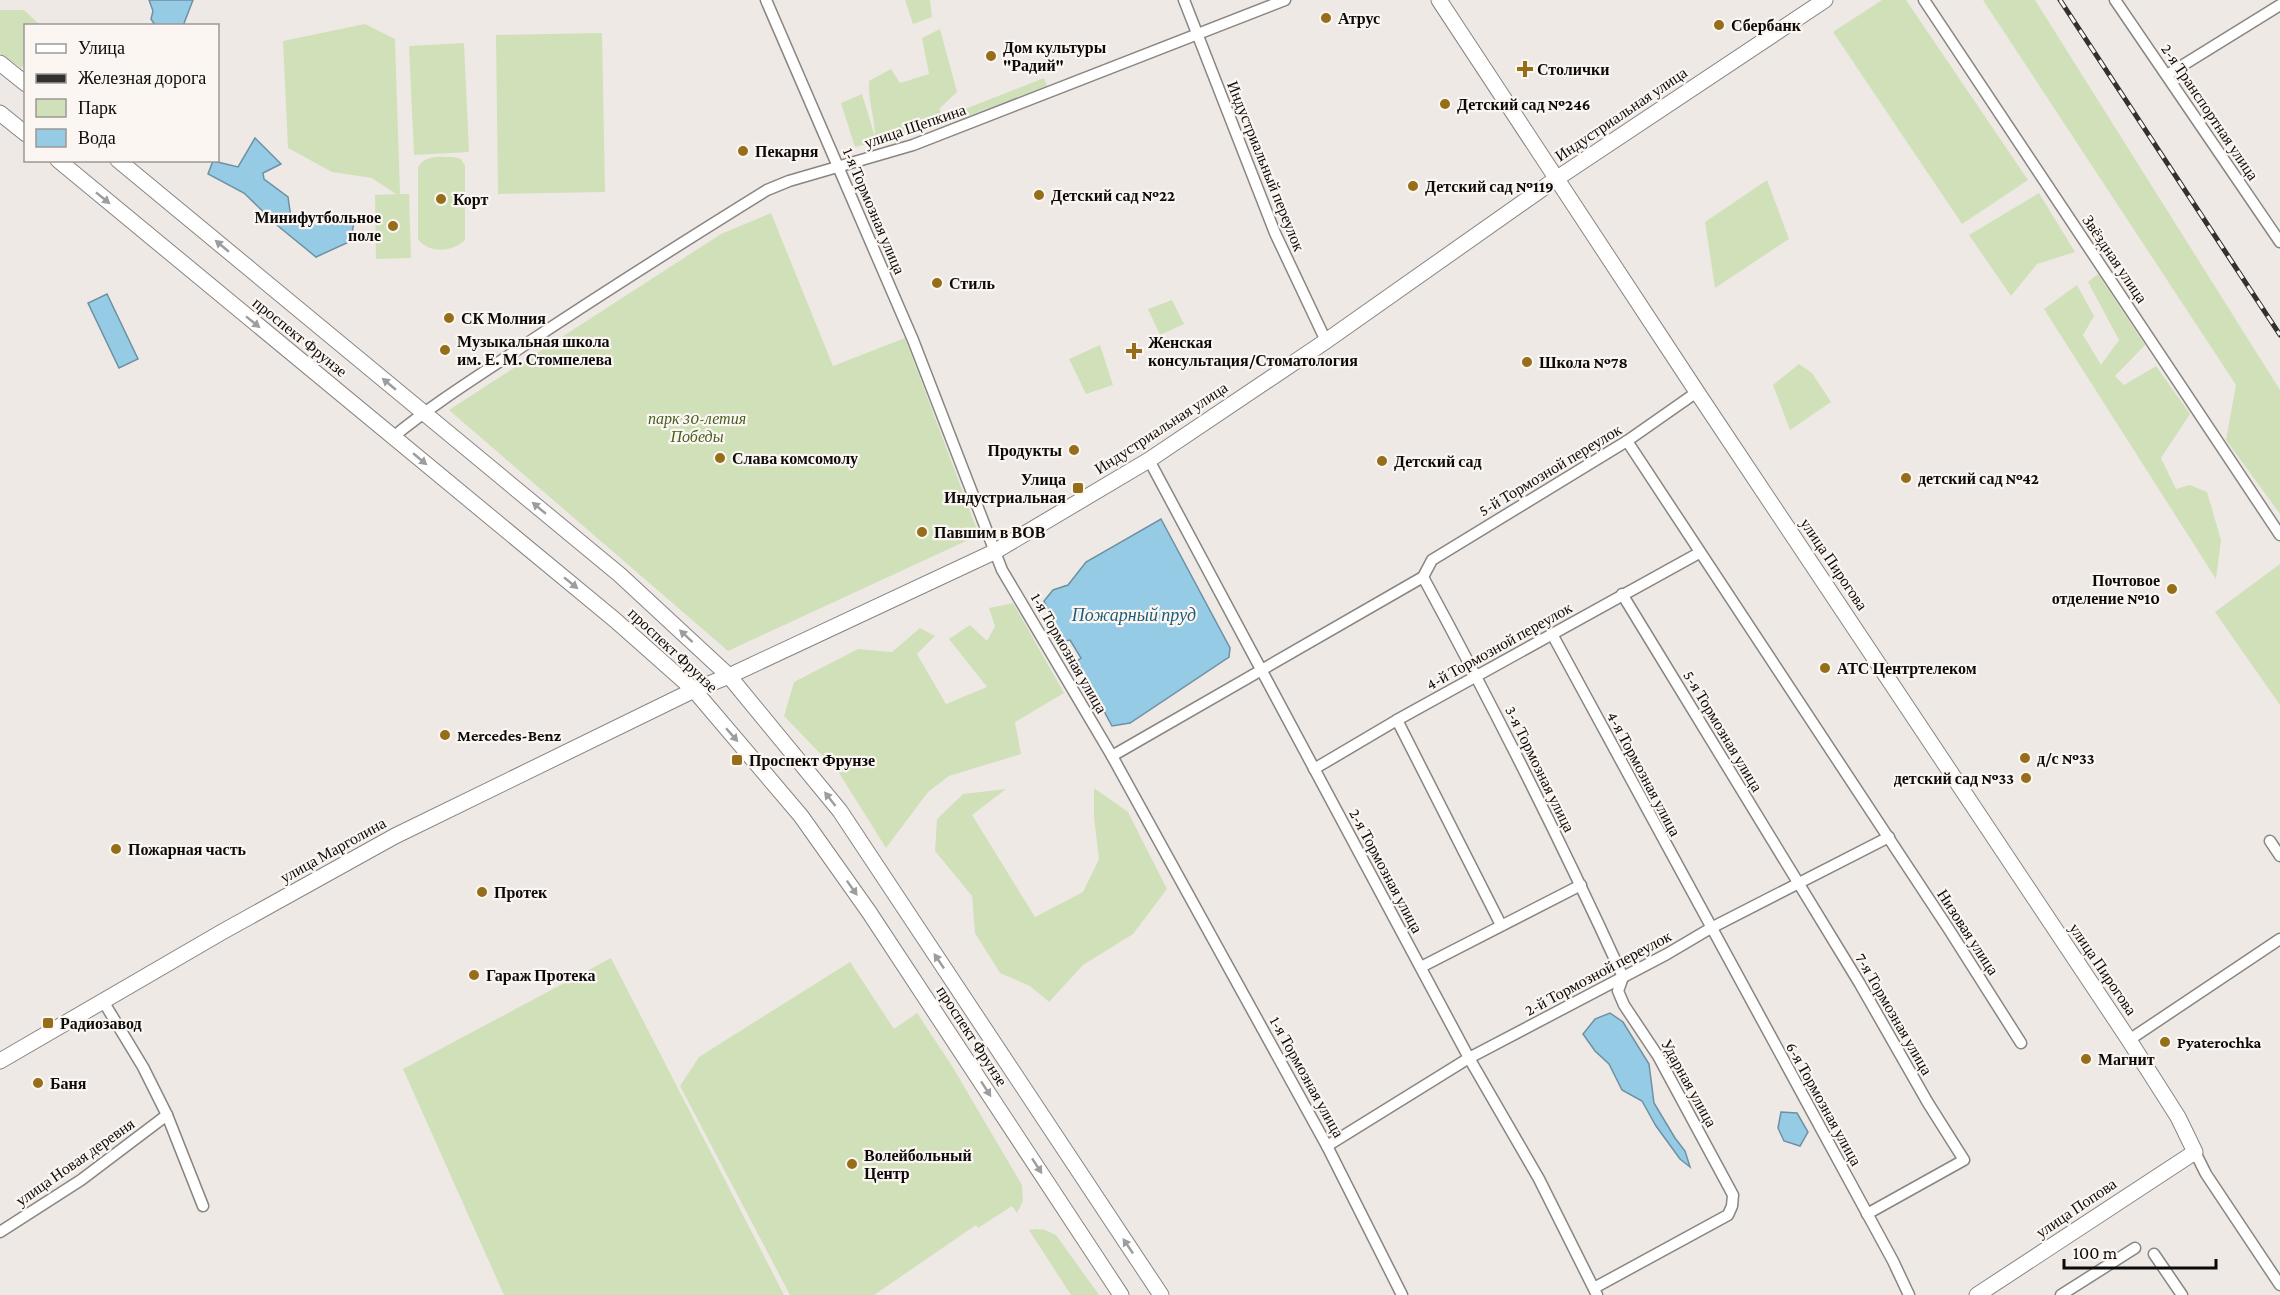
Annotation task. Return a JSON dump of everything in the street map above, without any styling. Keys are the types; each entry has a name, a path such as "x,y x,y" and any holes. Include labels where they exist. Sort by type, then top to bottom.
{"street":[{"name":"1-я Тормозная улица","path":"766,0 913,340 994,552 1112,756 1327,1146 1402,1295"},
{"name":"Индустриальный переулок","path":"1184,0 1275,233 1326,341"},
{"name":"улица Щепкина","path":"393,437 423,412 637,271 767,190 789,181 913,145 1285,0"},
{"name":"улица Пирогова","path":"1438,0 2129,1040 2178,1116 2195,1152"},
{"name":"Индустриальная улица","path":"694,690 729,676 994,552 1149,460 1326,341 1556,178 1825,0"},
{"name":"Звёздная улица","path":"1924,0 2280,536"},
{"name":"2-я Транспортная улица","path":"2115,0 2280,242"},
{"path":"2167,75 2280,4"},
{"path":"0,63 24,82"},
{"path":"0,113 24,132"},
{"name":"проспект Фрунзе","path":"60,162 615,620 694,690 801,816 835,864 889,941 1121,1295"},
{"name":"проспект Фрунзе","path":"120,162 620,575 729,676 840,811 1161,1295"},
{"name":"5-й Тормозной переулок","path":"1423,577 1432,560 1627,441 1697,392"},
{"path":"1627,441 1889,837"},
{"name":"2-я Тормозная улица","path":"1149,460 1469,1058 1539,1179 1596,1292"},
{"name":"4-й Тормозной переулок","path":"1314,769 1397,720 1699,553"},
{"path":"1112,756 1423,577"},
{"name":"3-я Тормозная улица","path":"1423,577 1477,676 1581,885 1623,977"},
{"name":"5-я Тормозная улица","path":"1622,594 1797,884"},
{"name":"4-я Тормозная улица","path":"1552,634 1711,928"},
{"name":"улица Марголина","path":"0,1061 395,836 694,690"},
{"path":"1397,720 1501,925"},
{"name":"2-й Тормозной переулок","path":"1327,1146 1469,1058 1711,928 1889,837"},
{"name":"Низовая улица","path":"1889,837 2021,1043"},
{"path":"2270,841 2280,856"},
{"name":"7-я Тормозная улица","path":"1797,884 1860,984 1964,1160 1867,1214"},
{"path":"1421,967 1581,885"},
{"name":"6-я Тормозная улица","path":"1711,928 1893,1261 1909,1295"},
{"path":"2129,1040 2280,939"},
{"name":"Ударная улица","path":"1596,1292 1728,1215 1733,1195 1658,1056 1624,1005 1618,992 1623,977"},
{"path":"103,1001 144,1068 167,1115 203,1206"},
{"name":"улица Новая деревня","path":"0,1232 81,1180 167,1115"},
{"path":"2195,1152 2206,1174 2280,1285"},
{"name":"улица Попова","path":"1977,1295 2195,1152"},
{"path":"2069,1293 2135,1248"},
{"path":"2154,1254 2182,1295"}],"green space":[{"path":"905,0 930,0 932,17 913,24"},
{"path":"1882,0 1906,0 2028,180 1962,224 1833,32"},
{"path":"1983,0 2035,0 2280,390 2280,514 2226,440 2236,385"},
{"path":"0,10 24,10 39,24 24,24 24,64 21,68 0,53"},
{"path":"365,24 395,39 400,194 409,194 411,258 376,259 375,195 396,194 372,178 332,172 288,148 283,41"},
{"path":"940,29 957,92 940,108 940,125 855,147 841,103 862,94 875,137 869,81 891,69 900,83 929,74 922,38"},
{"path":"602,33 605,192 498,194 496,35"},
{"path":"464,43 469,152 414,155 409,46"},
{"path":"1044,78 1047,86 949,123 947,116"},
{"name":"Корт","path":"428,158 461,159 465,166 465,240 454,247 434,249 422,244 418,239 418,168"},
{"path":"1767,180 1789,239 1715,288 1705,222"},
{"path":"2039,193 2075,252 2037,264 2011,296 1969,235"},
{"name":"парк 30-летия Победы","path":"771,213 833,366 905,338 979,535 728,651 449,410 721,234"},
{"path":"2098,274 2145,345 2115,376 2124,385 2156,366 2190,414 2161,458 2176,489 2190,485 2207,492 2221,540 2216,579 2044,309 2077,285 2094,316 2083,335 2101,365 2119,340 2088,282"},
{"path":"1172,300 1184,324 1160,335 1148,309"},
{"path":"1100,345 1113,385 1086,394 1069,359"},
{"path":"1799,364 1812,373 1831,402 1790,430 1773,385"},
{"path":"2280,564 2280,705 2215,612"},
{"path":"1013,603 1064,693 1015,722 1021,754 949,776 928,792 886,848 839,773 784,716 794,682 858,649 892,652 920,628 935,636 917,654 946,704 987,687 949,639 970,625 987,641 995,626 989,608"},
{"path":"1094,788 1128,812 1167,889 1133,934 1083,965 1049,1002 1030,986 1000,973 975,933 972,896 935,851 937,819 963,794 1006,789 972,815 1035,917 1083,892 1099,859 1094,817"},
{"path":"611,958 784,1295 504,1295 403,1069"},
{"name":"Волейбольный Центр","path":"850,962 894,1029 917,1013 952,1066 1022,1185 1023,1201 1017,1213 1012,1206 978,1228 976,1225 874,1295 790,1295 680,1086 699,1057"},
{"path":"1036,1229 1056,1235 1099,1295 1071,1295 1029,1230"}],"water":[{"path":"149,0 193,0 184,24 154,24 151,19 153,11"},
{"path":"255,138 281,164 263,173 264,179 288,197 292,225 325,221 354,221 351,241 316,257 278,226 244,193 208,174 213,162 238,167"},
{"path":"107,294 138,359 119,368 88,303"},
{"name":"Пожарный пруд","path":"1161,519 1230,648 1229,657 1130,723 1112,726 1077,661 1081,658 1070,640 1065,641 1056,629 1044,601 1053,590 1068,585 1086,562"},
{"path":"1610,1013 1623,1022 1649,1064 1654,1103 1685,1151 1690,1167 1680,1159 1656,1126 1642,1101 1622,1090 1609,1064 1595,1051 1583,1034 1595,1019"},
{"path":"1781,1112 1797,1113 1808,1132 1800,1146 1784,1141 1778,1128"}],"railway":[{"path":"2060,0 2280,335"}],"place":[{"name":"Атрус","path":"1326,18"},
{"name":"Сбербанк","path":"1719,25"},
{"name":"Дом культуры \"Радий\"","path":"991,56"},
{"name":"Столички","path":"1525,69"},
{"name":"Детский сад №246","path":"1445,104"},
{"name":"Пекарня","path":"743,151"},
{"name":"Детский сад №119","path":"1413,186"},
{"name":"Детский сад №22","path":"1039,195"},
{"name":"Корт","path":"441,199"},
{"name":"Минифутбольное поле","path":"393,226"},
{"name":"Стиль","path":"937,283"},
{"name":"СК Молния","path":"449,318"},
{"name":"Музыкальная школа им. Е. М. Стомпелева","path":"445,350"},
{"name":"Женская консультация/Стоматология","path":"1134,351"},
{"name":"Школа №78","path":"1527,362"},
{"name":"Продукты","path":"1074,450"},
{"name":"Слава комсомолу","path":"720,458"},
{"name":"Детский сад","path":"1382,461"},
{"name":"детский сад №42","path":"1906,478"},
{"name":"Улица Индустриальная","path":"1078,488"},
{"name":"Павшим в ВОВ","path":"922,532"},
{"name":"Почтовое отделение №10","path":"2172,589"},
{"name":"АТС Центртелеком","path":"1825,668"},
{"name":"Mercedes-Benz","path":"445,735"},
{"name":"д/с №33","path":"2025,758"},
{"name":"Проспект Фрунзе","path":"737,760"},
{"name":"детский сад №33","path":"2026,778"},
{"name":"Пожарная часть","path":"116,849"},
{"name":"Протек","path":"482,892"},
{"name":"Гараж Протека","path":"474,975"},
{"name":"Радиозавод","path":"48,1023"},
{"name":"Pyaterochka","path":"2165,1042"},
{"name":"Магнит","path":"2086,1059"},
{"name":"Баня","path":"38,1083"},
{"name":"Волейбольный Центр","path":"852,1164"}]}
